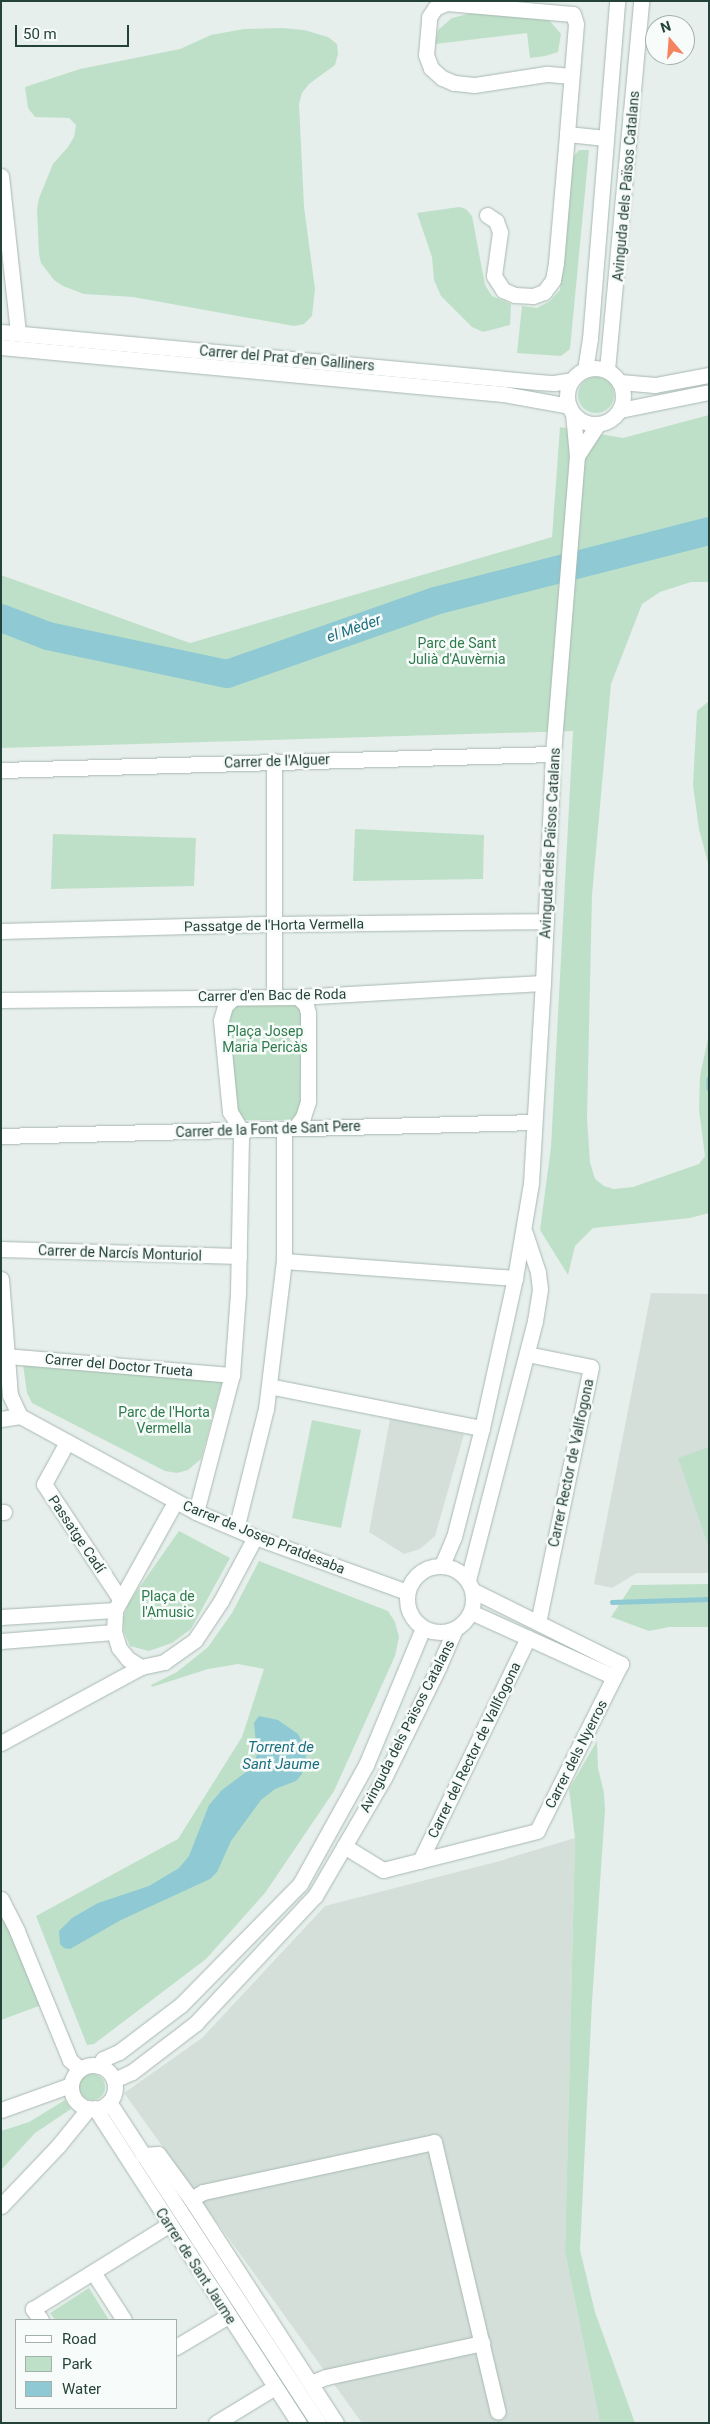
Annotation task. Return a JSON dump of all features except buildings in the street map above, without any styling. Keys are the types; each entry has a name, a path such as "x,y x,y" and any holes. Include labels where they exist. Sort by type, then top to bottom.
{"street":[{"name":"Avinguda dels Països Catalans","path":"585,370 590,339 617,1"},
{"name":"Avinguda dels Països Catalans","path":"607,370 641,1"},
{"path":"487,215 496,221 500,232 500,248 495,260 494,276 504,290 515,295 533,296 544,292 553,280 556,263 576,24 575,18 569,12 446,3 435,8 429,17 426,55 431,68 442,78 454,83 474,86 546,74 571,76"},
{"path":"567,134 606,138"},
{"path":"1,176 18,333"},
{"name":"Carrer del Prat d'en Galliners","path":"1,332 538,382 554,383 572,380"},
{"name":"Carrer del Prat d'en Galliners","path":"1,347 493,394 571,410"},
{"path":"596,368 607,370 620,382 624,396 620,410 611,420 598,424 582,421 571,410 567,395 572,380 585,370 596,368"},
{"path":"620,382 655,385 709,375"},
{"path":"620,410 709,392"},
{"name":"Avinguda dels Països Catalans","path":"442,1565 454,1537 482,1428 515,1278 531,1183 554,754 569,534 577,456 571,410"},
{"name":"Avinguda dels Països Catalans","path":"577,456 598,424"},
{"name":"Carrer de l'Alguer","path":"1,770 554,754"},
{"path":"274,761 274,996"},
{"name":"Passatge de l'Horta Vermella","path":"1,931 274,924 546,921"},
{"name":"Carrer d'en Bac de Roda","path":"1,1000 298,997 543,984"},
{"path":"196,1512 232,1375 238,1293 241,1130 230,1112 221,1020 225,1006 234,997"},
{"path":"236,1529 266,1409 284,1261 290,1129 303,1117 308,1102 308,1013 306,1006 298,997"},
{"name":"Carrer de la Font de Sant Pere","path":"1,1136 534,1122"},
{"name":"Avinguda dels Països Catalans","path":"470,1585 527,1354 540,1289 538,1272 524,1230"},
{"name":"Carrer de Narcís Monturiol","path":"1,1249 239,1256"},
{"path":"284,1261 515,1278"},
{"path":"1,1279 10,1395 20,1416 1,1420"},
{"name":"Carrer Rector de Vallfogona","path":"527,1354 591,1367 538,1622"},
{"name":"Carrer del Doctor Trueta","path":"6,1356 232,1375"},
{"path":"269,1386 482,1428"},
{"name":"Carrer de Josep Pratdesaba","path":"20,1416 196,1512 236,1529 407,1592"},
{"name":"Passatge Cadí","path":"67,1442 44,1484 118,1605"},
{"path":"141,1667 128,1659 119,1648 114,1632 118,1605 175,1502"},
{"path":"1,1742 141,1667 164,1662 195,1640 221,1601 255,1536"},
{"path":"470,1585 473,1601 471,1612 464,1622 456,1628 439,1632 423,1628 409,1613 407,1592 413,1578 419,1572 434,1566 452,1567 470,1585 621,1664 614,1678 471,1612"},
{"path":"1,1617 118,1605"},
{"name":"Avinguda dels Països Catalans","path":"98,2066 104,2059 119,2052 181,2004 300,1884 366,1765 423,1628"},
{"name":"Avinguda dels Països Catalans","path":"114,2080 132,2072 196,2023 315,1896 384,1778 456,1628"},
{"path":"1,1641 114,1632"},
{"name":"Carrer del Rector de Vallfogona","path":"420,1861 528,1638"},
{"name":"Carrer dels Nyerros","path":"420,1861 537,1831 614,1678"},
{"path":"344,1846 383,1870 420,1861"},
{"path":"1,1899 17,1931 70,2060 80,2070"},
{"path":"1,2206 74,2128 98,2106 114,2089 114,2080 108,2071 98,2066 89,2066 80,2070 74,2076 71,2085 76,2100 98,2106"},
{"path":"1,2110 71,2085"},
{"name":"Carrer de Sant Jaume","path":"98,2106 144,2155 318,2423"},
{"name":"Carrer de Sant Jaume","path":"98,2106 228,2316 299,2423"},
{"path":"191,2199 203,2192 434,2142 498,2412"},
{"path":"144,2155 158,2154 191,2199 312,2383 336,2423"},
{"path":"37,2315 94,2272 170,2224"},
{"path":"94,2272 123,2319"},
{"path":"178,2346 228,2316"},
{"path":"312,2383 326,2377 482,2343"},
{"path":"216,2423 240,2416 275,2387"}],"shaded area":[{"path":"651,1293 709,1294 709,1573 637,1573 612,1588 594,1584"},
{"path":"390,1419 464,1434 435,1536 420,1549 404,1554 369,1532"},
{"path":"575,1838 565,2252 600,2423 362,2423 124,2093 202,2038 325,1906 496,1862"}],"green space":[{"path":"472,13 528,15 549,20 561,34 558,52 530,58 527,33 435,44 438,30 452,18"},
{"path":"282,28 304,30 328,37 337,44 338,54 335,65 309,84 302,93 299,104 304,207 315,289 312,316 304,324 294,326 133,297 84,294 63,286 54,280 41,263 37,209 39,198 53,164 74,137 76,125 69,118 35,117 28,108 25,87 80,69 180,49 211,35 244,29"},
{"path":"579,150 589,150 570,349 561,356 517,353 522,306 537,308 550,301 560,290 571,170 574,156"},
{"path":"459,207 466,209 472,216 485,285 492,296 511,304 510,325 483,332 472,327 441,296 434,280 432,257 417,213"},
{"path":"596,377 609,382 614,395 609,408 596,413 583,408 578,395 583,382"},
{"name":"Parc de Sant Julià d'Auvèrnia","path":"709,415 709,582 691,582 660,592 642,604 611,684 592,895 587,1119 590,1162 595,1179 604,1186 614,1189 633,1187 699,1164 705,1156 699,1110 700,1076 709,1034 709,1213 690,1218 593,1228 575,1246 568,1275 540,1230 551,1147 573,731 1,748 1,575 190,643 552,537 560,427 623,438"},
{"path":"709,701 709,867 699,829 693,785 697,711"},
{"path":"355,829 484,835 483,879 353,881"},
{"path":"53,834 196,838 194,886 51,889"},
{"name":"Plaça Josep Maria Pericàs","path":"287,1003 299,1007 301,1012 300,1113 291,1120 245,1120 236,1113 229,1022 231,1011 238,1004"},
{"name":"Parc de l'Horta Vermella","path":"23,1364 222,1382 201,1459 188,1470 177,1473 165,1471 32,1403 27,1393"},
{"path":"312,1420 361,1430 341,1528 292,1518"},
{"path":"709,1447 709,1548 678,1458"},
{"name":"Plaça de l'Amusic","path":"179,1531 230,1558 191,1629 172,1643 149,1651 130,1646 124,1632 123,1618 129,1602"},
{"path":"259,1561 388,1611 395,1622 399,1637 395,1656 334,1791 265,1893 206,1959 94,2044 87,2045 36,1916 178,1839 242,1737 264,1669 238,1664 208,1669 152,1687 151,1685 177,1672 208,1647 232,1613"},
{"path":"709,1584 709,1627 669,1627 649,1631 611,1617 632,1585"},
{"path":"597,1741 598,1768 604,1793 605,1810 592,2002 580,2250 595,2312 635,2423 600,2423 565,2252 575,1838 569,1789"},
{"path":"1,1899 47,2003 1,2020"},
{"path":"92,2074 101,2078 105,2087 101,2096 92,2100 83,2096 79,2087 83,2078"},
{"path":"65,2100 71,2109 35,2133 1,2170 1,2131 29,2122"},
{"path":"89,2288 108,2319 54,2319 50,2313"}],"water":[{"name":"Torrent de Sant Jaume","path":"259,1716 278,1720 298,1734 307,1751 302,1774 296,1781 275,1789 261,1800 231,1841 217,1872 210,1879 121,1920 70,1949 64,1948 60,1944 59,1931 72,1918 98,1903 149,1886 179,1868 189,1856 209,1805 222,1790 250,1769 257,1755 254,1723"}],"waterway":[{"name":"el Mèder","path":"1,618 48,636 227,674 435,601 709,531"},
{"path":"709,1079 709,1088"},
{"name":"Torrent de Sant Jaume","path":"612,1602 709,1599"}]}
